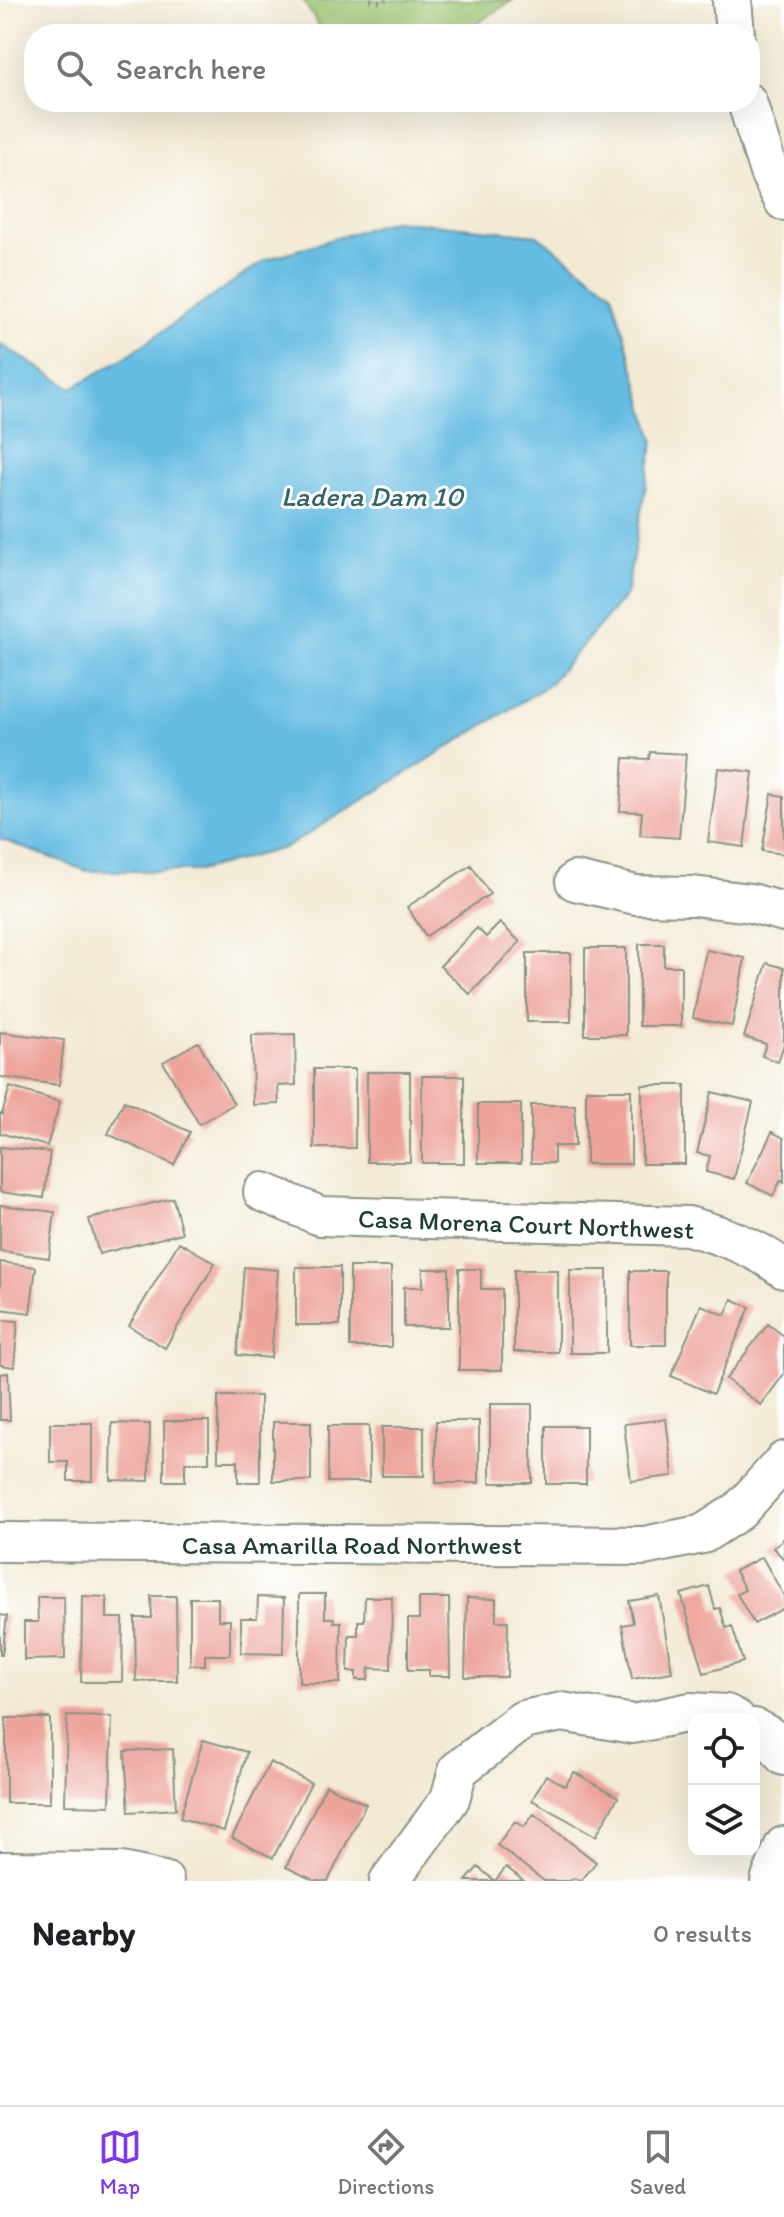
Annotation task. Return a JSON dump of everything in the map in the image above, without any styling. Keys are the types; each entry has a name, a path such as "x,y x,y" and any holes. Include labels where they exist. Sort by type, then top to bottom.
{"street":[{"path":"732,0 734,24"},
{"path":"750,112 769,172 784,201"},
{"path":"575,881 636,895 693,896 751,903 784,912"},
{"name":"Casa Morena Court Northwest","path":"263,1192 320,1216 688,1226 729,1237 764,1254 784,1269"},
{"name":"Casa Amarilla Road Northwest","path":"0,1542 644,1546 703,1534 739,1511 784,1461"},
{"path":"389,1881 450,1799 458,1770 523,1720 562,1712 633,1724 690,1712 708,1713"},
{"path":"760,1731 769,1736 784,1756"},
{"path":"770,1881 784,1846"},
{"path":"0,1871 122,1872 164,1881"}],"path":[{"path":"370,0 386,0"}],"green space":[{"path":"303,0 513,0 476,24 318,24"}],"water":[{"name":"Ladera Dam 10","path":"394,220 537,235 612,292 654,440 626,595 547,686 287,847 198,871 87,871 0,839 0,344 72,388 127,356 265,260"}],"building":[{"path":"650,752 686,754 679,838 640,835 642,812 620,811 624,758 649,759"},
{"path":"718,768 753,772 744,847 708,842"},
{"path":"772,794 784,796 784,854 762,851"},
{"path":"471,865 490,894 426,936 407,907"},
{"path":"500,923 520,942 470,994 440,966 477,928 486,937"},
{"path":"639,944 664,944 664,966 681,966 681,1026 639,1026"},
{"path":"585,948 626,948 626,1035 585,1035"},
{"path":"706,950 745,958 732,1026 693,1018"},
{"path":"527,953 571,953 571,1022 527,1022"},
{"path":"767,963 784,968 784,1044 778,1062 762,1056 766,1044 744,1037"},
{"path":"0,1032 64,1040 59,1085 0,1077"},
{"path":"295,1034 296,1085 278,1086 279,1104 253,1105 252,1035"},
{"path":"198,1042 234,1104 199,1124 163,1062"},
{"path":"314,1069 355,1069 355,1148 314,1148"},
{"path":"367,1072 410,1072 410,1162 367,1162"},
{"path":"422,1076 464,1076 464,1163 422,1163"},
{"path":"642,1085 685,1085 685,1164 642,1164"},
{"path":"10,1087 60,1102 47,1146 0,1133 0,1113"},
{"path":"586,1090 631,1090 631,1164 586,1164"},
{"path":"712,1092 753,1102 734,1179 706,1172 710,1156 697,1153"},
{"path":"124,1101 190,1132 174,1165 108,1134"},
{"path":"478,1104 521,1104 521,1163 478,1163"},
{"path":"531,1105 575,1105 575,1146 554,1146 554,1163 531,1163"},
{"path":"772,1132 784,1138 784,1182 781,1180 773,1196 747,1183"},
{"path":"0,1147 50,1152 44,1198 0,1192"},
{"path":"173,1198 182,1233 99,1254 89,1219"},
{"path":"0,1205 55,1212 49,1258 0,1251"},
{"path":"179,1242 215,1263 165,1348 129,1326"},
{"path":"0,1262 36,1267 30,1313 0,1309"},
{"path":"244,1267 278,1270 271,1358 237,1355"},
{"path":"296,1267 340,1267 340,1325 296,1325"},
{"path":"350,1267 391,1267 391,1347 350,1347"},
{"path":"423,1269 449,1269 449,1327 404,1327 404,1287 423,1287"},
{"path":"459,1269 481,1269 481,1289 502,1289 502,1370 459,1370"},
{"path":"514,1270 558,1270 558,1352 514,1352"},
{"path":"570,1270 607,1270 607,1353 570,1353"},
{"path":"630,1271 666,1271 666,1345 630,1345"},
{"path":"732,1299 750,1307 713,1394 671,1376 701,1305 725,1315"},
{"path":"0,1320 18,1321 14,1367 0,1365"},
{"path":"768,1324 784,1336 784,1374 761,1405 726,1379"},
{"path":"8,1373 10,1420 0,1420 0,1374"},
{"path":"218,1396 260,1396 260,1482 238,1482 238,1461 218,1461"},
{"path":"490,1404 532,1404 532,1483 490,1483"},
{"path":"666,1419 673,1476 631,1481 624,1424"},
{"path":"164,1421 209,1421 209,1462 185,1462 185,1481 164,1481"},
{"path":"436,1421 479,1421 479,1483 436,1483"},
{"path":"273,1422 311,1422 311,1481 273,1481"},
{"path":"50,1423 92,1423 92,1481 68,1481 68,1462 50,1462"},
{"path":"112,1423 150,1424 149,1481 111,1480"},
{"path":"328,1426 369,1426 369,1482 328,1482"},
{"path":"546,1426 586,1426 586,1484 546,1484"},
{"path":"382,1427 424,1427 424,1476 382,1476"},
{"path":"784,1538 784,1559 773,1548"},
{"path":"762,1557 784,1596 784,1608 754,1624 737,1594 745,1590 735,1571"},
{"path":"709,1586 715,1609 720,1608 726,1628 732,1626 743,1662 704,1673 681,1594"},
{"path":"299,1594 325,1594 325,1618 341,1622 340,1683 299,1683"},
{"path":"82,1596 107,1597 107,1618 123,1618 122,1682 81,1682"},
{"path":"151,1596 176,1596 177,1681 136,1681 135,1618 152,1618"},
{"path":"659,1596 672,1672 632,1679 622,1625 633,1623 629,1601"},
{"path":"37,1597 64,1597 65,1659 24,1660 24,1622 38,1622"},
{"path":"258,1597 284,1598 283,1654 241,1653 241,1618 257,1618"},
{"path":"365,1597 392,1597 391,1669 369,1668 368,1680 356,1680 356,1672 348,1672 349,1635 358,1635 358,1621 364,1621"},
{"path":"190,1598 218,1598 218,1620 230,1620 230,1655 205,1655 205,1665 190,1665"},
{"path":"419,1598 449,1598 450,1676 429,1676 429,1670 408,1670 408,1619 419,1619"},
{"path":"467,1598 496,1599 496,1621 508,1621 507,1677 465,1677"},
{"path":"0,1615 7,1616 2,1655 0,1655"},
{"path":"67,1716 112,1717 110,1806 65,1805"},
{"path":"6,1718 50,1718 50,1803 6,1803"},
{"path":"203,1740 247,1752 224,1831 180,1818"},
{"path":"173,1749 176,1809 129,1812 125,1751"},
{"path":"270,1762 311,1783 273,1858 232,1838"},
{"path":"574,1772 618,1797 596,1836 532,1800 546,1775 565,1786"},
{"path":"326,1785 366,1804 328,1881 315,1881 286,1867"},
{"path":"534,1814 596,1862 581,1881 573,1878 570,1881 544,1881 497,1845 515,1821 524,1827"},
{"path":"478,1867 495,1881 466,1881"},
{"path":"506,1867 524,1881 495,1881"}]}
